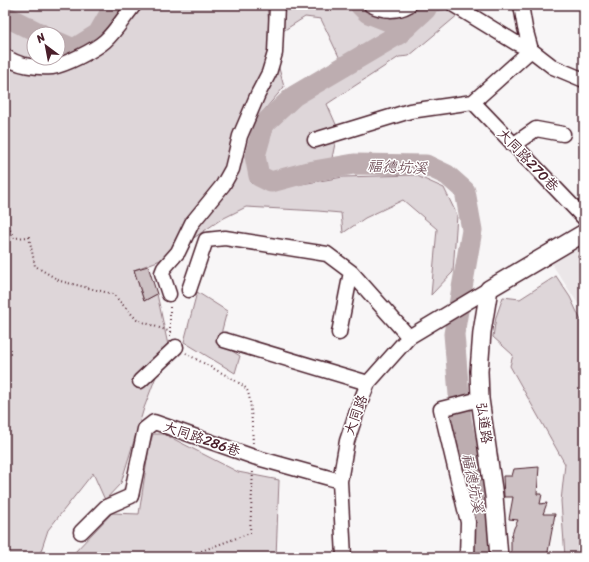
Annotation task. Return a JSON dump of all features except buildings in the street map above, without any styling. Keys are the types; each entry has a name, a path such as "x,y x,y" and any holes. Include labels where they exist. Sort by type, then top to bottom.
{"street":[{"path":"5,56 10,60 31,66 54,67 89,53 106,41 134,5"},
{"path":"169,294 162,273 164,268 178,252 192,223 223,185 232,169 243,129 269,73 276,53 277,5"},
{"path":"371,5 388,11 404,8 408,5"},
{"path":"454,5 516,43 531,50 553,68 584,80"},
{"path":"521,5 531,50"},
{"path":"315,140 410,111 473,102 531,50"},
{"name":"大同路270巷","path":"473,102 584,218"},
{"path":"513,145 536,129 563,134"},
{"path":"489,289 584,233"},
{"path":"189,290 206,240 225,238 327,254 351,272 409,337"},
{"path":"339,333 351,272"},
{"name":"大同路","path":"344,557 340,481 347,441 368,383 409,337 489,289"},
{"name":"弘道路","path":"489,289 482,332 475,400 494,496 499,557"},
{"path":"224,340 368,383"},
{"path":"140,381 176,347"},
{"path":"467,557 468,522 441,409 475,400"},
{"name":"大同路286巷","path":"81,532 106,507 131,496 145,429 154,422 254,457 340,481"}],"path":[{"path":"5,219 14,238 29,237 35,266 60,280 113,294 137,320 171,332"},
{"path":"169,294 170,339 176,347 193,358 238,382 247,390 250,401 254,457 250,533 196,553 191,557"}],"shaded area":[{"path":"5,5 267,5 270,34 284,87 260,115 247,157 251,183 272,189 343,177 415,175 444,188 457,215 453,272 431,295 437,229 403,200 365,218 343,233 341,213 246,207 220,220 163,259 134,270 144,301 157,294 168,345 144,408 121,483 105,500 93,473 48,530 39,557 5,557"},
{"path":"285,5 350,5 366,19 389,29 341,61 321,19 305,17 283,31"},
{"path":"449,9 459,14 409,56 399,57 327,104 338,129 331,163 304,165 277,175 266,169 264,155 273,129 299,102 402,40 434,11"},
{"path":"584,244 584,313 552,264"},
{"path":"556,276 570,297 584,327 584,557 565,557 561,501 565,464 510,366 513,355 493,337 496,317 503,297 520,299"},
{"path":"197,292 227,311 222,330 221,344 240,356 235,373 184,342"},
{"path":"153,434 164,434 238,472 279,480 276,557 74,557 73,554 112,513 139,514 149,447"}],"waterway":[{"path":"66,46 74,49 98,34 109,15 111,5"},
{"path":"360,5 368,13 406,28"},
{"name":"福德坑溪","path":"427,5 426,9 399,34 294,96 264,124 255,156 259,176 271,182 308,172 354,164 426,165 447,175 465,191 472,230 454,334 461,419 483,529 483,557"},
{"path":"5,16 26,26"}]}
